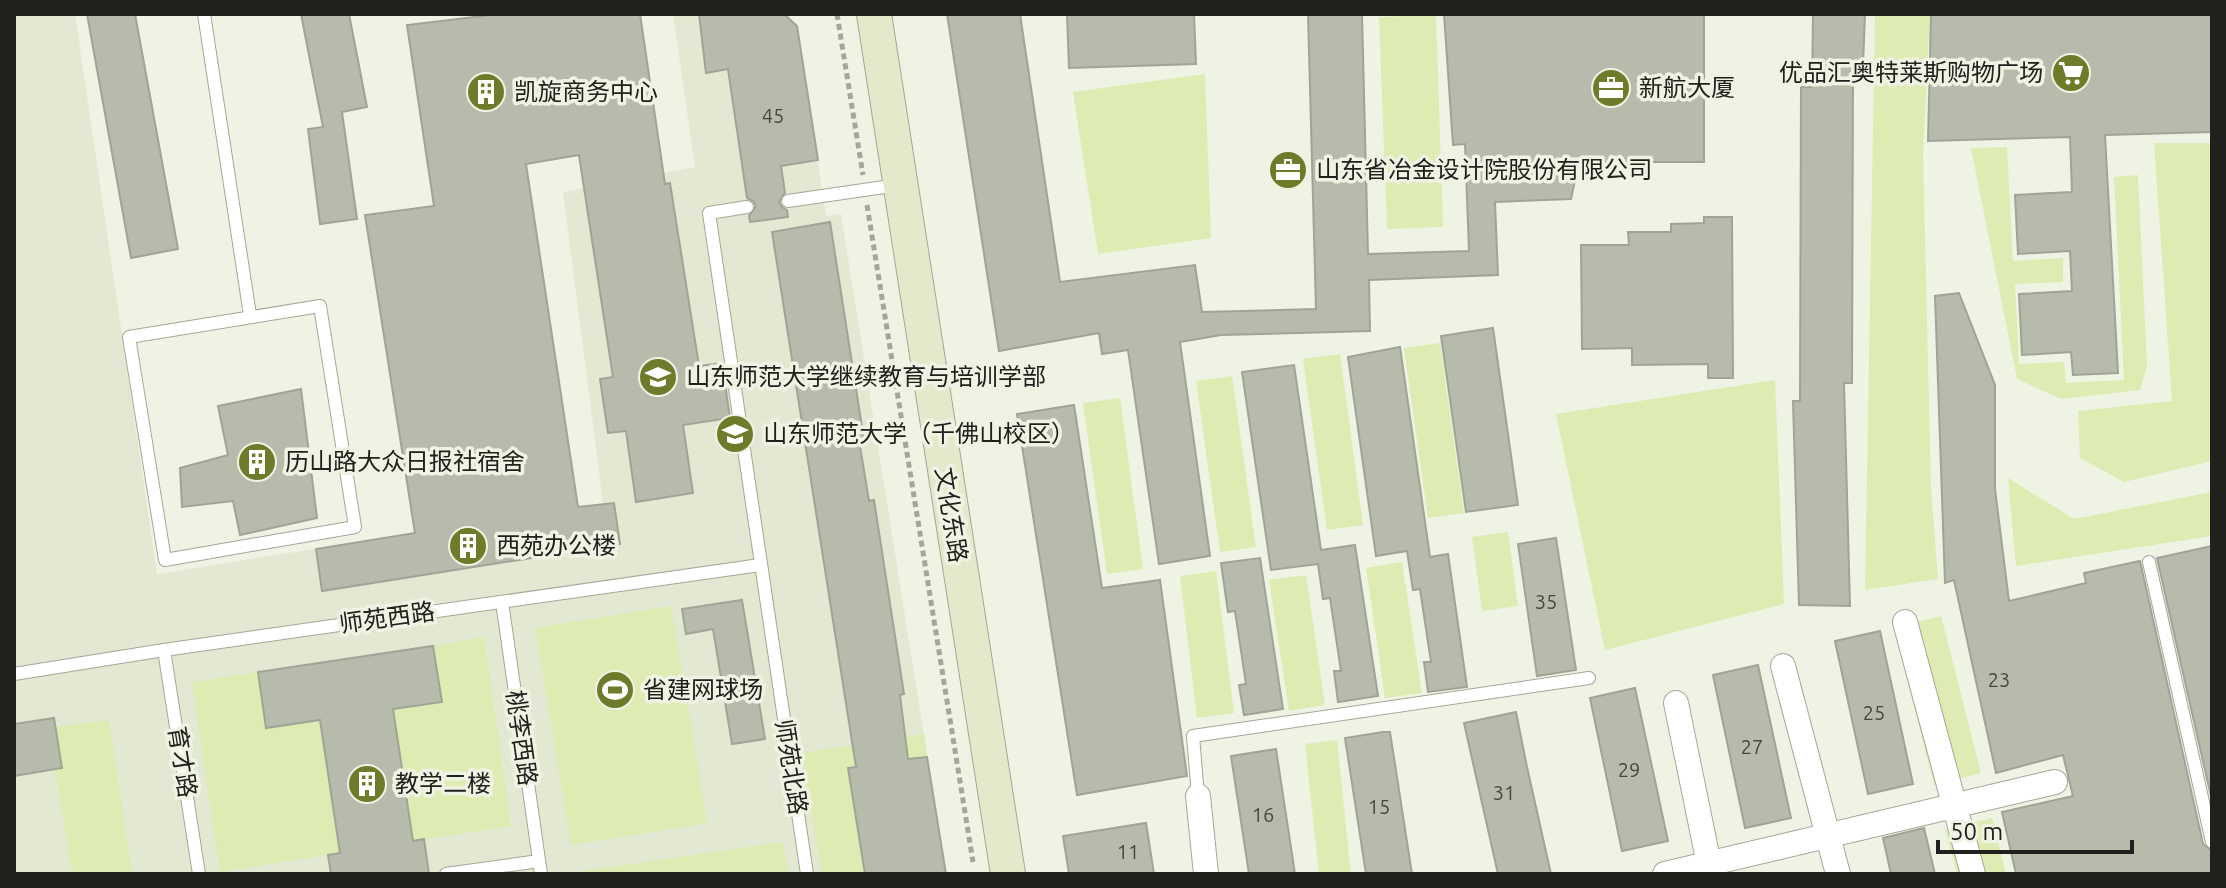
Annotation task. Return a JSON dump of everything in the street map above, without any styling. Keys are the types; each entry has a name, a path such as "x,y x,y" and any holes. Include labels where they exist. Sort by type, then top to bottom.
{"main road":[{"name":"文化东路","path":"874,14 1008,874"}],"street":[{"path":"1905,622 1973,874"},
{"path":"1783,666 1838,874"},
{"path":"1676,703 1710,869"},
{"path":"1665,874 1710,869 2055,782"},
{"path":"1198,796 1206,874"}],"lane":[{"path":"204,14 250,315"},
{"path":"788,201 901,184"},
{"name":"师苑北路","path":"747,207 709,213 807,874"},
{"path":"320,306 355,527 165,560 129,337 250,315 320,306"},
{"path":"2149,562 2212,842"},
{"name":"师苑西路","path":"14,674 760,565"},
{"name":"桃李西路","path":"502,602 540,867"},
{"name":"育才路","path":"164,650 199,874"},
{"path":"1198,796 1193,736 1589,678"},
{"path":"446,874 540,867"}],"path":[{"path":"837,14 975,874"}],"shaded area":[{"name":"山东师范大学（千佛山校区）","path":"14,14 75,14 157,574 603,503 563,192 695,167 673,14 784,14 797,26 826,216 841,214 946,874 14,874"}],"green space":[{"path":"1875,14 1930,14 1923,153 1931,488 1938,579 1865,590"},
{"path":"1436,15 1443,227 1387,229 1379,17"},
{"path":"1205,74 1211,238 1098,254 1073,92"},
{"path":"2154,143 2212,143 2212,461 2124,482 2080,458 2078,411 2172,401"},
{"path":"2007,147 2013,261 2063,258 2063,282 2015,284 2019,364 2064,362 2066,383 2124,380 2114,177 2138,175 2147,366 2140,390 2061,399 2017,379 1971,148"},
{"path":"1440,343 1464,513 1428,518 1404,348"},
{"path":"1340,354 1363,525 1327,530 1303,359"},
{"path":"1232,376 1256,547 1220,552 1196,381"},
{"path":"1775,380 1784,604 1605,650 1556,414"},
{"path":"1120,398 1143,569 1107,574 1083,403"},
{"path":"2008,478 2074,519 2212,492 2212,536 2016,566"},
{"path":"1508,532 1518,606 1482,611 1472,537"},
{"path":"1402,562 1422,693 1385,698 1366,568"},
{"path":"1216,571 1234,713 1197,718 1180,576"},
{"path":"1306,575 1325,705 1289,711 1269,580"},
{"name":"省建网球场","path":"671,606 707,823 571,845 535,628"},
{"path":"1941,616 1981,773 1934,785 1894,628"},
{"path":"484,637 511,826 413,841 393,709 442,701 433,646"},
{"path":"258,672 320,720 340,853 220,872 192,682"},
{"path":"109,720 132,873 72,874 55,769 62,767 56,727"},
{"path":"924,734 927,757 849,769 865,874 822,874 802,753"},
{"path":"1337,740 1351,874 1319,874 1305,744"},
{"path":"1992,818 2006,874 1957,874 1945,829"},
{"path":"783,842 788,874 563,874"}],"building":[{"path":"87,14 135,14 178,249 131,258"},
{"path":"301,14 349,14 367,107 342,112 357,219 320,224 308,129 323,127"},
{"path":"499,14 640,14 665,184 670,183 699,366 722,363 730,418 683,425 693,493 636,502 626,431 608,433 600,379 613,377 579,155 526,164 578,507 614,503 620,544 322,591 316,549 415,533 365,215 434,206 407,25"},
{"path":"699,14 784,14 797,26 818,160 781,166 785,193 779,202 787,210 788,217 750,222 749,216 756,206 747,198 728,69 706,73"},
{"path":"947,14 1020,14 1060,282 1195,265 1202,312 1316,309 1308,14 1362,14 1368,254 1469,251 1465,144 1453,145 1444,14 1704,14 1704,162 1579,162 1571,199 1495,202 1498,275 1369,280 1370,331 1221,335 1180,342 1210,556 1159,564 1128,350 1102,354 1099,333 999,351"},
{"path":"1067,14 1194,14 1196,64 1069,68"},
{"path":"1813,14 1865,14 1863,65 1853,65 1852,383 1844,383 1850,606 1799,605 1793,401 1800,401 1801,87 1812,87"},
{"name":"优品汇奥特莱斯购物广场","path":"1931,14 2212,14 2212,132 2105,135 2118,373 2073,375 2071,352 2022,355 2019,294 2072,291 2070,251 2018,254 2015,195 2072,192 2070,137 1928,141"},
{"path":"1704,217 1732,217 1733,378 1708,378 1708,364 1632,365 1632,348 1582,349 1581,245 1629,245 1628,232 1671,232 1671,224 1704,223"},
{"path":"830,222 864,440 859,440 869,501 874,500 904,694 900,695 908,759 927,757 946,874 865,874 848,768 856,767 772,232"},
{"path":"1959,293 1995,385 1995,489 2009,601 2086,583 2084,573 2140,561 2203,844 2212,851 2212,874 2016,874 2002,812 2073,796 2063,755 1996,773 1954,580 1945,583 1935,296"},
{"path":"1493,328 1518,505 1466,512 1441,336"},
{"path":"1400,347 1430,557 1448,554 1467,687 1428,692 1424,662 1431,662 1420,589 1413,590 1407,551 1376,556 1348,357"},
{"path":"1294,365 1321,550 1355,545 1378,696 1338,702 1334,671 1341,671 1330,598 1323,599 1318,564 1271,570 1242,372"},
{"name":"历山路大众日报社宿舍","path":"301,389 317,518 240,535 233,501 182,507 180,468 228,455 218,406"},
{"path":"1074,405 1102,588 1160,580 1187,776 1077,795 1017,414"},
{"path":"1556,538 1576,670 1537,676 1518,544"},
{"path":"2212,546 2212,801 2157,558"},
{"path":"1260,558 1283,709 1244,715 1239,685 1246,684 1235,611 1228,612 1221,563"},
{"path":"742,600 765,739 732,744 713,629 686,634 682,609"},
{"path":"1880,631 1913,784 1868,794 1835,641"},
{"name":"教学二楼","path":"433,646 442,702 393,709 413,841 424,839 429,874 331,874 328,855 340,853 320,720 266,728 258,672"},
{"path":"1758,665 1791,818 1745,828 1713,675"},
{"path":"1635,688 1668,841 1622,851 1590,698"},
{"path":"1516,712 1551,874 1498,874 1464,723"},
{"path":"54,718 62,768 14,776 14,724"},
{"path":"1390,732 1412,874 1366,874 1345,738"},
{"path":"1276,749 1295,874 1249,874 1231,756"},
{"path":"1146,823 1154,874 1069,874 1063,836"},
{"path":"1924,828 1935,874 1891,874 1883,838"}],"place":[{"name":"优品汇奥特莱斯购物广场","path":"2071,73"},
{"name":"新航大厦","path":"1611,88"},
{"name":"凯旋商务中心","path":"486,92"},
{"name":"山东省冶金设计院股份有限公司","path":"1288,170"},
{"name":"山东师范大学继续教育与培训学部","path":"658,377"},
{"name":"山东师范大学（千佛山校区）","path":"735,434"},
{"name":"历山路大众日报社宿舍","path":"257,462"},
{"name":"西苑办公楼","path":"468,546"},
{"name":"省建网球场","path":"615,690"},
{"name":"教学二楼","path":"367,784"}]}
